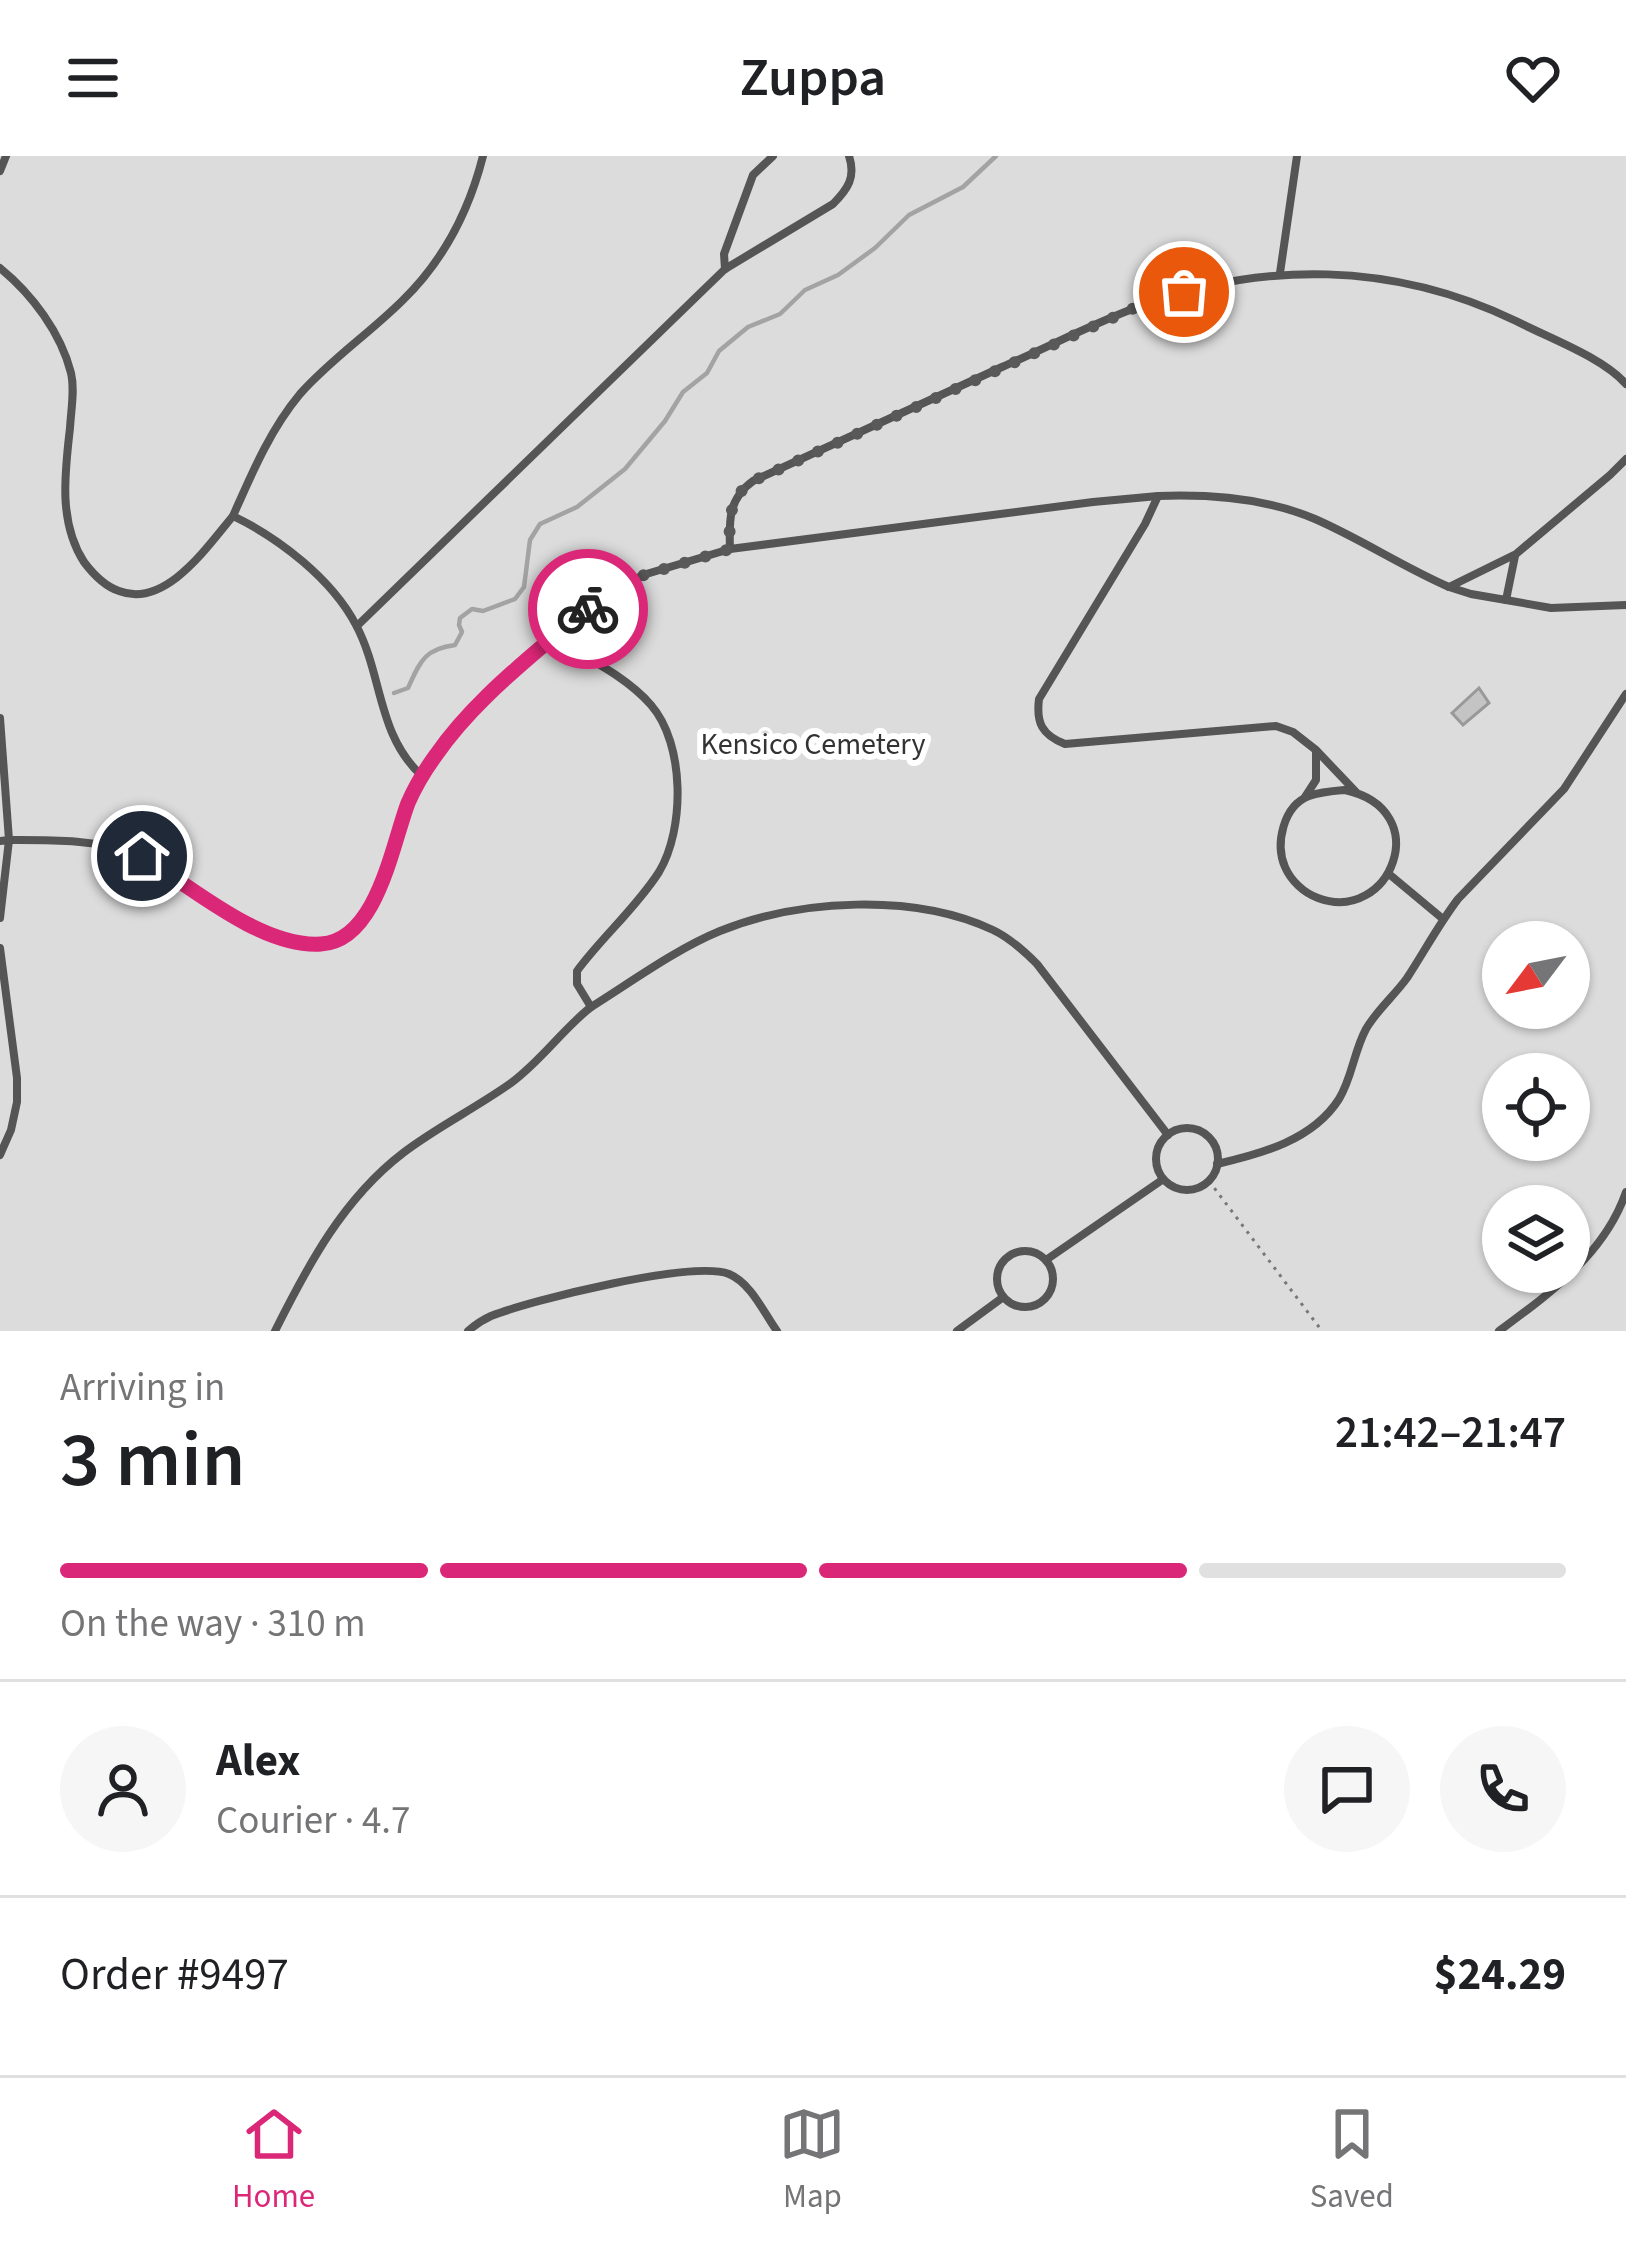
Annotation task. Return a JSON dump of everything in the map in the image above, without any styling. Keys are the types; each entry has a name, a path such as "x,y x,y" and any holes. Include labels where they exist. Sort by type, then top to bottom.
{"lane":[{"path":"0,171 6,156"},
{"path":"0,268 43,314 73,380 65,484 76,548 96,576 121,592 152,593 187,567 233,515 277,425 299,396 405,298 451,239 483,156"},
{"path":"725,269 724,254 753,175 773,156"},
{"path":"357,626 725,269 833,204 848,189 854,170 849,156"},
{"path":"1280,273 1297,156"},
{"path":"730,549 731,508 736,496 753,481 1132,309 1219,283 1280,273 1372,276 1448,293 1550,338 1606,367 1626,385"},
{"path":"1449,586 1516,554 1626,458"},
{"path":"4,841 119,848 142,856 255,929 279,939 323,944 340,940 355,929 380,886 422,776 458,728 520,664 573,618 644,575 730,549 1110,500 1210,495 1312,518 1414,572 1471,594 1551,608 1626,604"},
{"path":"1158,496 1039,699 1043,732 1065,744 1276,726 1293,731 1316,750 1357,793 1386,811 1395,829 1396,851 1389,874 1356,900 1332,902 1312,896 1296,884 1285,866 1280,846 1283,826 1316,780 1316,750"},
{"path":"233,515 266,532 339,599 357,626 394,742 422,776"},
{"path":"1506,600 1516,554"},
{"path":"552,637 635,689 659,714 678,796 676,830 667,859 642,896 577,971 577,984 591,1006"},
{"path":"1217,1164 1284,1144 1340,1099 1368,1025 1405,981 1457,899 1564,789 1626,694"},
{"path":"0,718 4,841 0,918"},
{"path":"1305,797 1331,791 1357,793"},
{"path":"1389,874 1443,919"},
{"path":"275,1331 325,1239 368,1184 401,1154 514,1081 591,1006 714,933 788,910 865,905 950,915 996,932 1037,964 1168,1135"},
{"path":"0,948 17,1078 10,1130 0,1155"},
{"path":"1186,1128 1205,1134 1212,1142 1217,1164 1201,1187 1178,1190 1162,1180 1155,1157 1168,1135 1186,1128"},
{"path":"1046,1260 1162,1180"},
{"path":"1499,1331 1589,1255 1626,1192"},
{"path":"1024,1251 1046,1260 1054,1277 1044,1300 1026,1308 1002,1298 997,1280 1003,1262 1024,1251"},
{"path":"468,1331 486,1318 532,1304 645,1277 701,1270 723,1272 744,1284 777,1331"},
{"path":"957,1331 1002,1298"}],"path":[{"path":"1209,1181 1322,1331"}],"green space":[{"name":"Kensico Cemetery","path":"0,156 1626,156 1626,1331 0,1331"}],"building":[{"path":"1479,688 1489,703 1463,725 1452,713"}],"waterway":[{"path":"394,693 408,688 430,654 455,645 462,632 460,618 472,609 483,611 515,599 524,587 530,540 540,524 577,507 625,469 683,392 707,373 719,351 748,327 780,314 805,290 838,275 909,215 963,187 996,156"}],"way so far":[{"path":"588,609 644,575 730,549 731,508 736,496 753,481 1132,309 1184,292"}],"route":[{"path":"142,856 255,929 297,943 340,940 366,914 409,801 438,752 520,664 588,609"}]}
